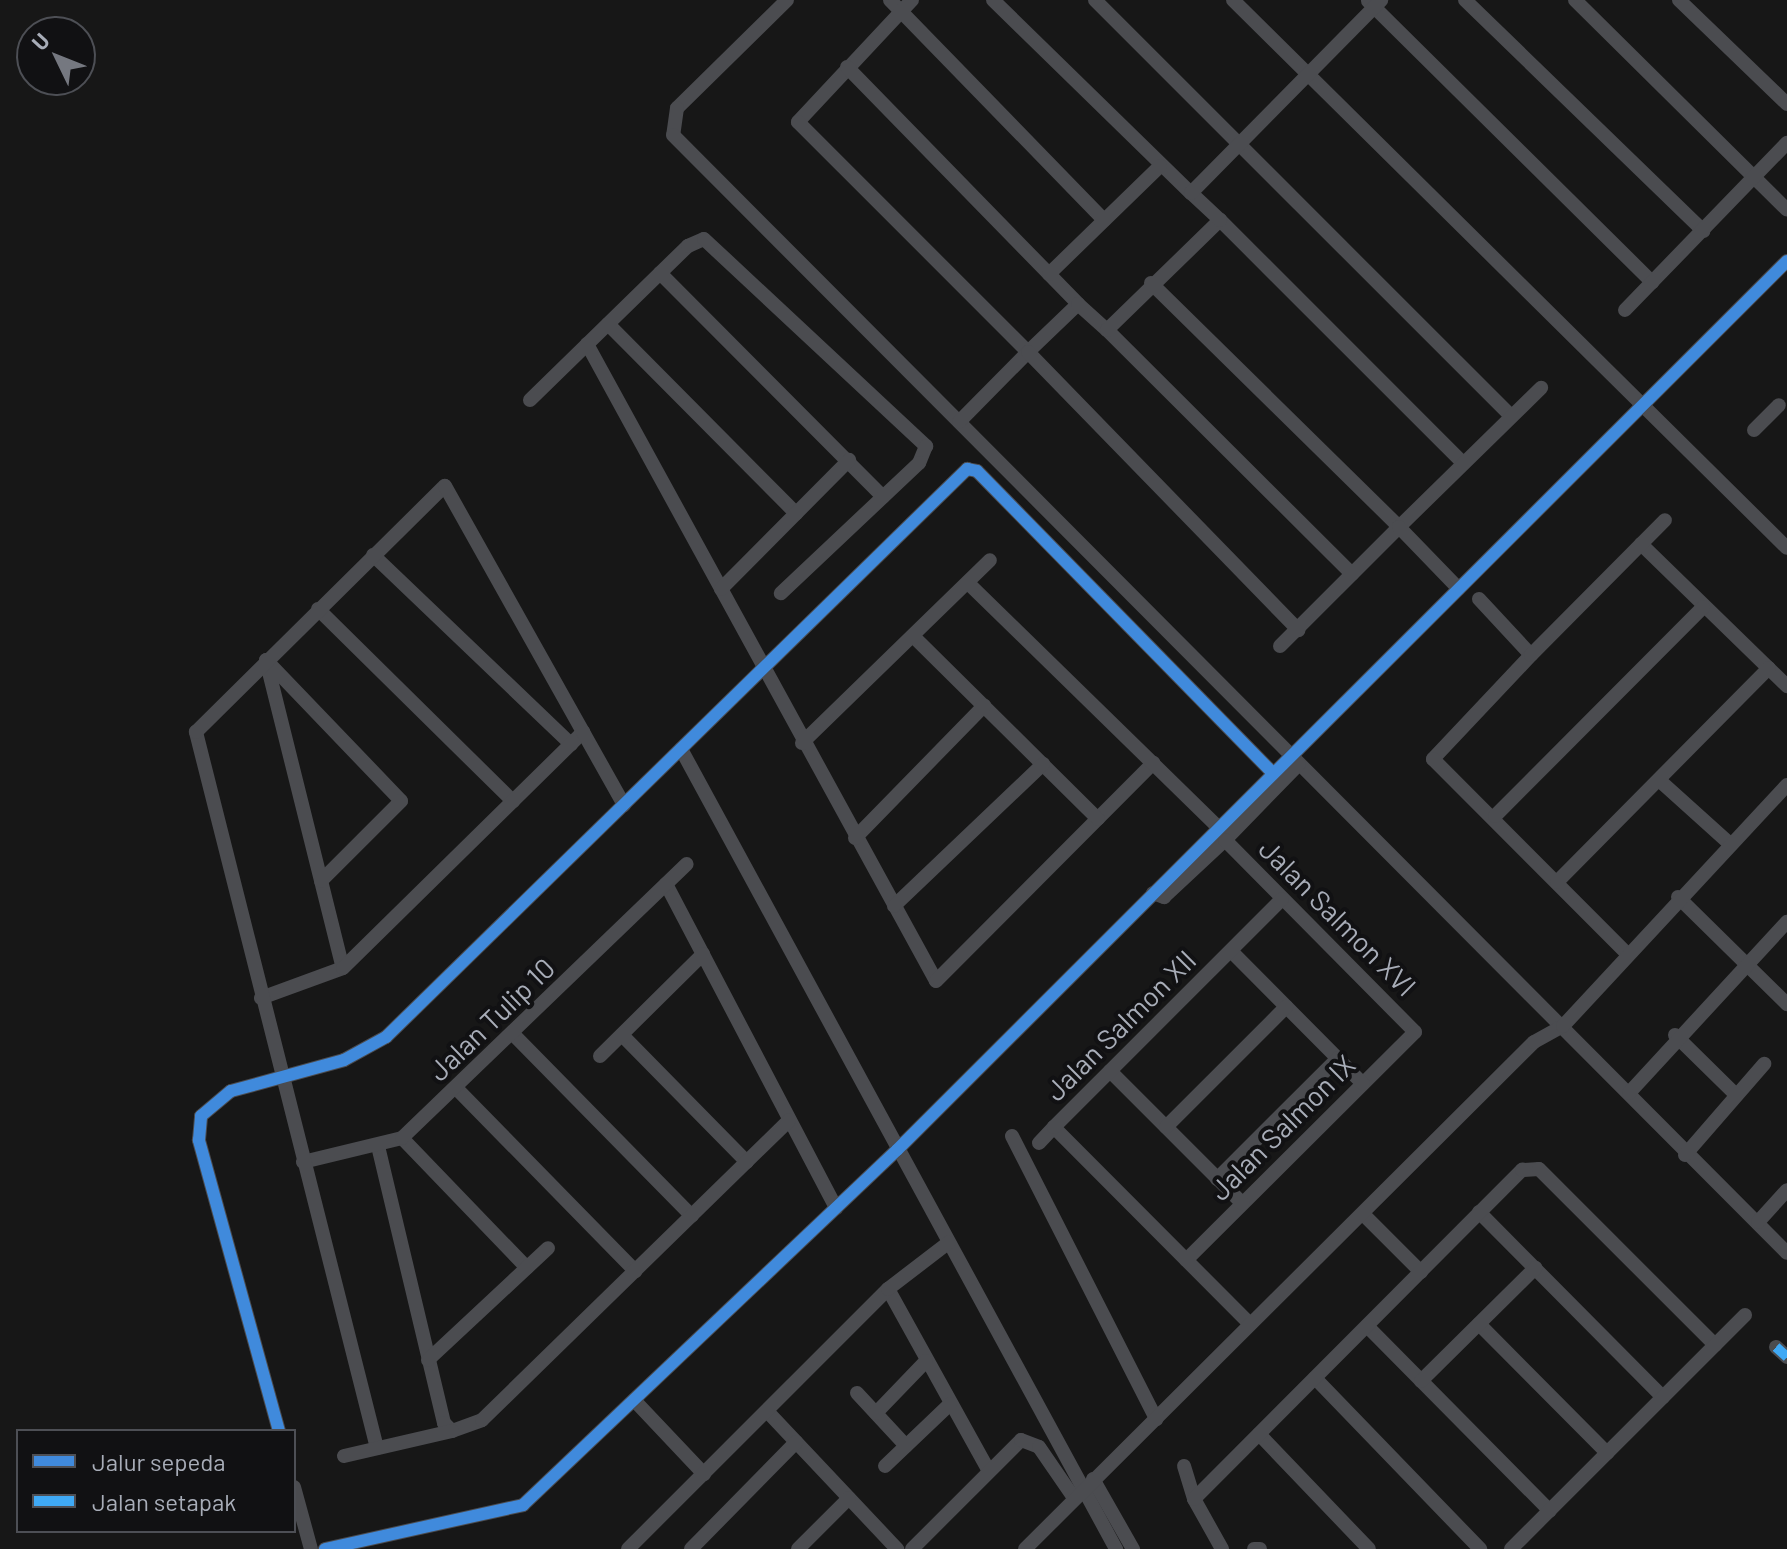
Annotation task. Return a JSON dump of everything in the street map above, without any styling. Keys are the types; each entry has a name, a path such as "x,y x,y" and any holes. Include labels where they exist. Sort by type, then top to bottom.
{"street":[{"path":"787,0 677,108 668,127 1294,760 1563,1026 1685,1155 1787,1253"},
{"path":"890,0 906,6 1104,220"},
{"path":"993,0 1160,166 1220,220 1461,461"},
{"path":"1095,0 1242,143 1510,415"},
{"path":"1233,0 1787,548"},
{"path":"1465,0 1703,231"},
{"path":"1575,0 1787,210"},
{"path":"1679,0 1787,104"},
{"path":"1191,193 1308,75 1374,2 1652,282"},
{"path":"906,6 800,117 800,126 1028,352 1298,630"},
{"path":"847,67 1078,304 1352,574"},
{"path":"1625,310 1787,143"},
{"path":"1049,274 1160,166"},
{"path":"1107,330 1151,283 1220,220"},
{"path":"530,400 660,273 704,239 926,446 927,454 781,593"},
{"path":"325,1549 523,1505 897,1150 1153,893 1222,834 1641,404 1787,261"},
{"path":"660,273 883,497"},
{"path":"1151,283 1459,589"},
{"path":"959,422 1078,304"},
{"path":"608,324 796,513"},
{"path":"587,344 802,743 936,981 1153,763"},
{"path":"1280,646 1461,461 1541,388"},
{"path":"1754,430 1784,405"},
{"path":"721,589 849,460"},
{"path":"278,1429 199,1140 209,1106 281,1077 344,1060 386,1037 972,468 1273,773"},
{"path":"377,1448 196,732 445,486 624,805"},
{"path":"1625,952 1495,816 1436,765 1433,754 1665,520"},
{"path":"1641,544 1787,686"},
{"path":"373,555 571,744"},
{"path":"802,743 990,560"},
{"name":"Jalan Salmon XVI","path":"968,583 1153,763 1282,899 1415,1032"},
{"path":"1479,599 1531,655"},
{"path":"1495,816 1703,607"},
{"path":"318,609 513,801"},
{"path":"913,636 1098,819"},
{"path":"266,660 343,968"},
{"path":"266,660 401,801 321,881"},
{"path":"1557,882 1769,668"},
{"path":"855,838 984,706"},
{"path":"261,998 343,968 583,732"},
{"path":"681,749 1116,1549"},
{"path":"1222,834 1273,773 1294,760"},
{"path":"894,906 1043,764"},
{"path":"1659,780 1730,844"},
{"path":"1025,1549 1534,1042 1563,1026 1625,952 1787,785"},
{"name":"Jalan Tulip 10","path":"303,1162 402,1138 457,1089 687,864"},
{"path":"666,884 836,1208"},
{"path":"1678,897 1787,1004"},
{"name":"Jalan Salmon XII","path":"1250,1324 1054,1127 1282,899"},
{"path":"1629,1093 1675,1035 1787,922"},
{"path":"1231,951 1363,1084"},
{"path":"600,1056 703,954"},
{"path":"1166,1127 1286,1007"},
{"name":"Jalan Salmon IX","path":"1186,1260 1415,1032"},
{"path":"513,1034 692,1216"},
{"path":"622,1035 747,1162"},
{"path":"1675,1035 1735,1094"},
{"path":"1217,1179 1338,1058"},
{"path":"1685,1155 1764,1064"},
{"path":"1110,1071 1242,1203"},
{"path":"457,1089 635,1271"},
{"path":"344,1456 476,1425 789,1120"},
{"path":"1039,1143 1054,1127"},
{"path":"1012,1136 1156,1419"},
{"path":"402,1138 527,1268"},
{"path":"378,1146 428,1360 452,1431"},
{"path":"1194,1499 1522,1170 1539,1169 1715,1345"},
{"path":"1758,1222 1787,1190"},
{"path":"1479,1212 1663,1397"},
{"path":"1363,1214 1421,1272"},
{"path":"632,1547 888,1289 948,1243"},
{"path":"428,1360 548,1248"},
{"path":"1421,1381 1535,1268"},
{"path":"888,1289 989,1471"},
{"path":"1511,1549 1745,1315"},
{"path":"1479,1324 1607,1453"},
{"path":"1367,1326 1550,1511"},
{"path":"876,1413 926,1361"},
{"path":"1315,1378 1480,1549"},
{"path":"857,1393 906,1446"},
{"path":"634,1400 704,1474"},
{"path":"885,1466 950,1404"},
{"path":"767,1411 897,1549"},
{"path":"1259,1434 1369,1549"},
{"path":"912,1549 1021,1440 1032,1442 1083,1489 1133,1549"},
{"path":"691,1549 796,1442"},
{"path":"1184,1466 1194,1499 1222,1549"},
{"path":"296,1494 311,1549"},
{"path":"798,1549 849,1498"}],"marked path":[{"path":"1776,1347 1787,1357"}],"cycle path":[{"path":"325,1549 523,1505 897,1150 1787,261"},
{"path":"278,1429 199,1140 201,1116 231,1091 344,1060 386,1037 967,469 977,471 1273,773"}]}
